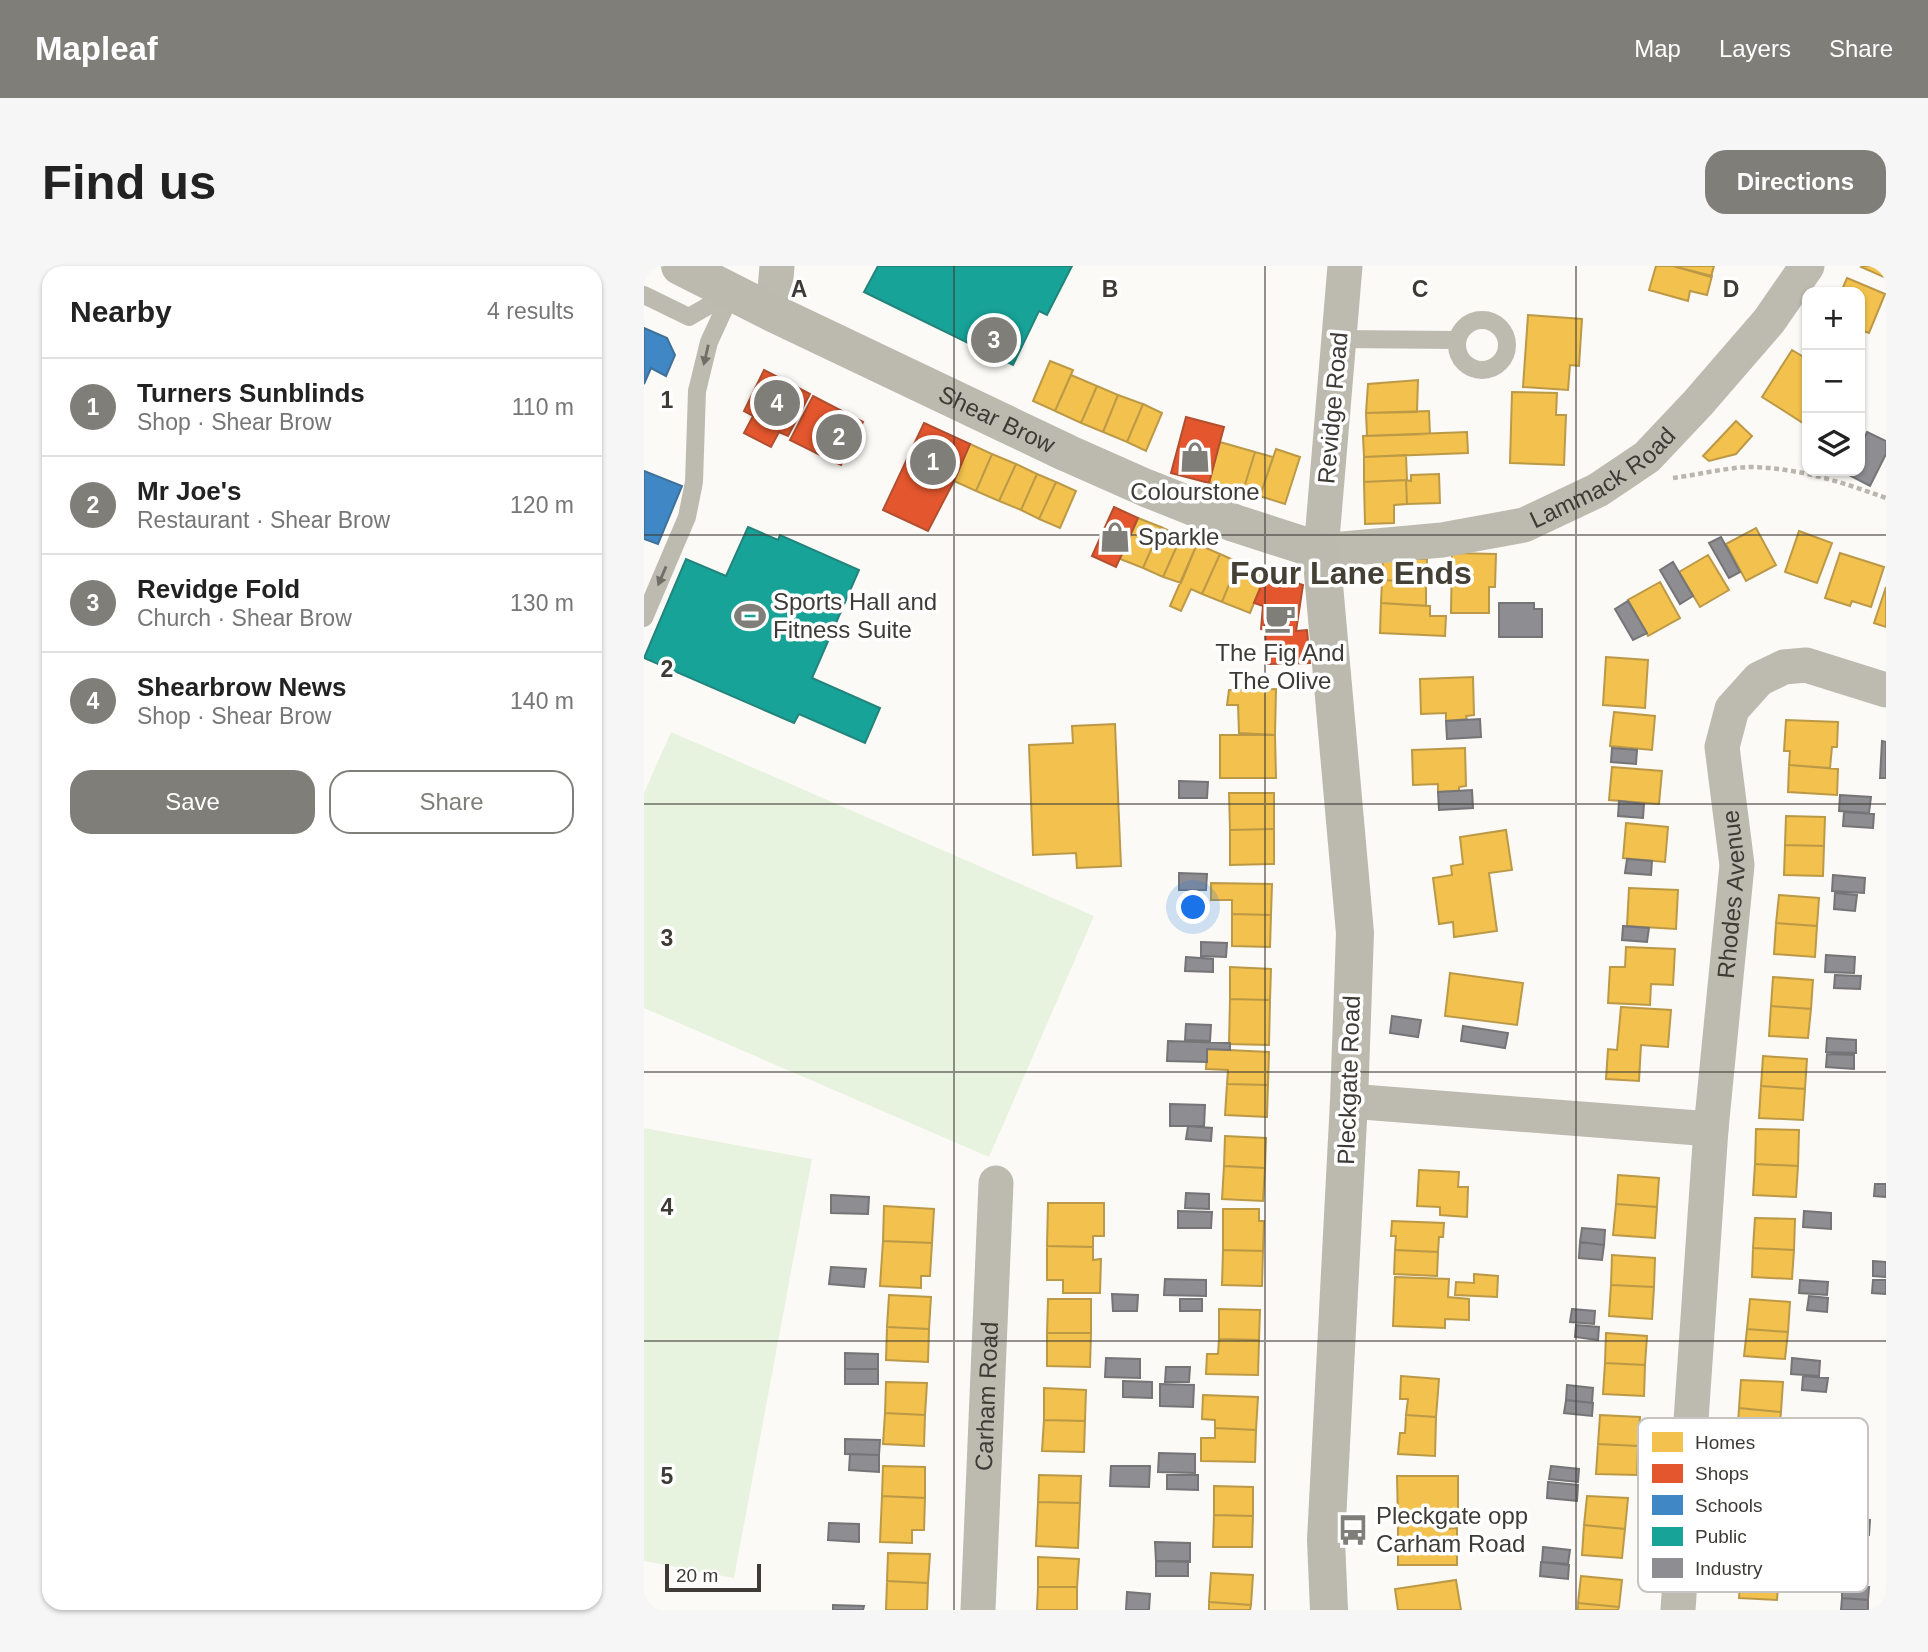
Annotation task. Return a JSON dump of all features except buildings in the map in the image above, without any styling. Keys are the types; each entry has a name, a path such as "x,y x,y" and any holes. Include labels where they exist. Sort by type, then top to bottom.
{"main road":[{"name":"Shear Brow","path":"680,266 1067,453 1234,523 1321,551"},
{"name":"Pleckgate Road","path":"1321,551 1354,933 1349,1101 1326,1540 1329,1610"}],"street":[{"path":"773,313 777,266"},
{"name":"Revidge Road","path":"1321,551 1345,266"},
{"name":"Lammack Road","path":"1321,551 1442,540 1524,526 1598,490 1647,457 1698,403 1769,321 1807,266"},
{"name":"Rhodes Avenue","path":"1691,1418 1711,1129 1737,865 1722,747 1732,709 1759,679 1784,667 1806,665 1886,690"},
{"path":"1349,1101 1711,1129"},
{"name":"Carham Road","path":"978,1610 996,1182"},
{"name":"Rhodes Avenue","path":"1678,1610 1679,1592"}],"lane":[{"path":"644,295 689,317 732,292"},
{"path":"644,618 687,517 694,482 697,391 709,342 732,292"},
{"path":"1339,339 1457,340"}],"path":[{"path":"1616,478 1642,482 1747,467 1792,471 1853,486 1886,498"}],"green space":[{"path":"671,732 1094,916 989,1157 644,1008 644,793"},
{"path":"644,1128 812,1159 734,1578 644,1561"}],"place":[{"name":"Revidge Fold","path":"994,340"},
{"name":"Shearbrow News","path":"777,403"},
{"name":"Mr Joe's","path":"839,437"},
{"name":"Colourstone","path":"1195,457"},
{"name":"Turners Sunblinds","path":"933,462"},
{"name":"Sparkle","path":"1115,537"},
{"name":"Sports Hall and Fitness Suite","path":"750,616"},
{"name":"The Fig And The Olive","path":"1280,618"},
{"name":"Pleckgate opp Carham Road","path":"1353,1530"}],"district":[{"name":"Four Lane Ends","path":"1351,573"}]}
